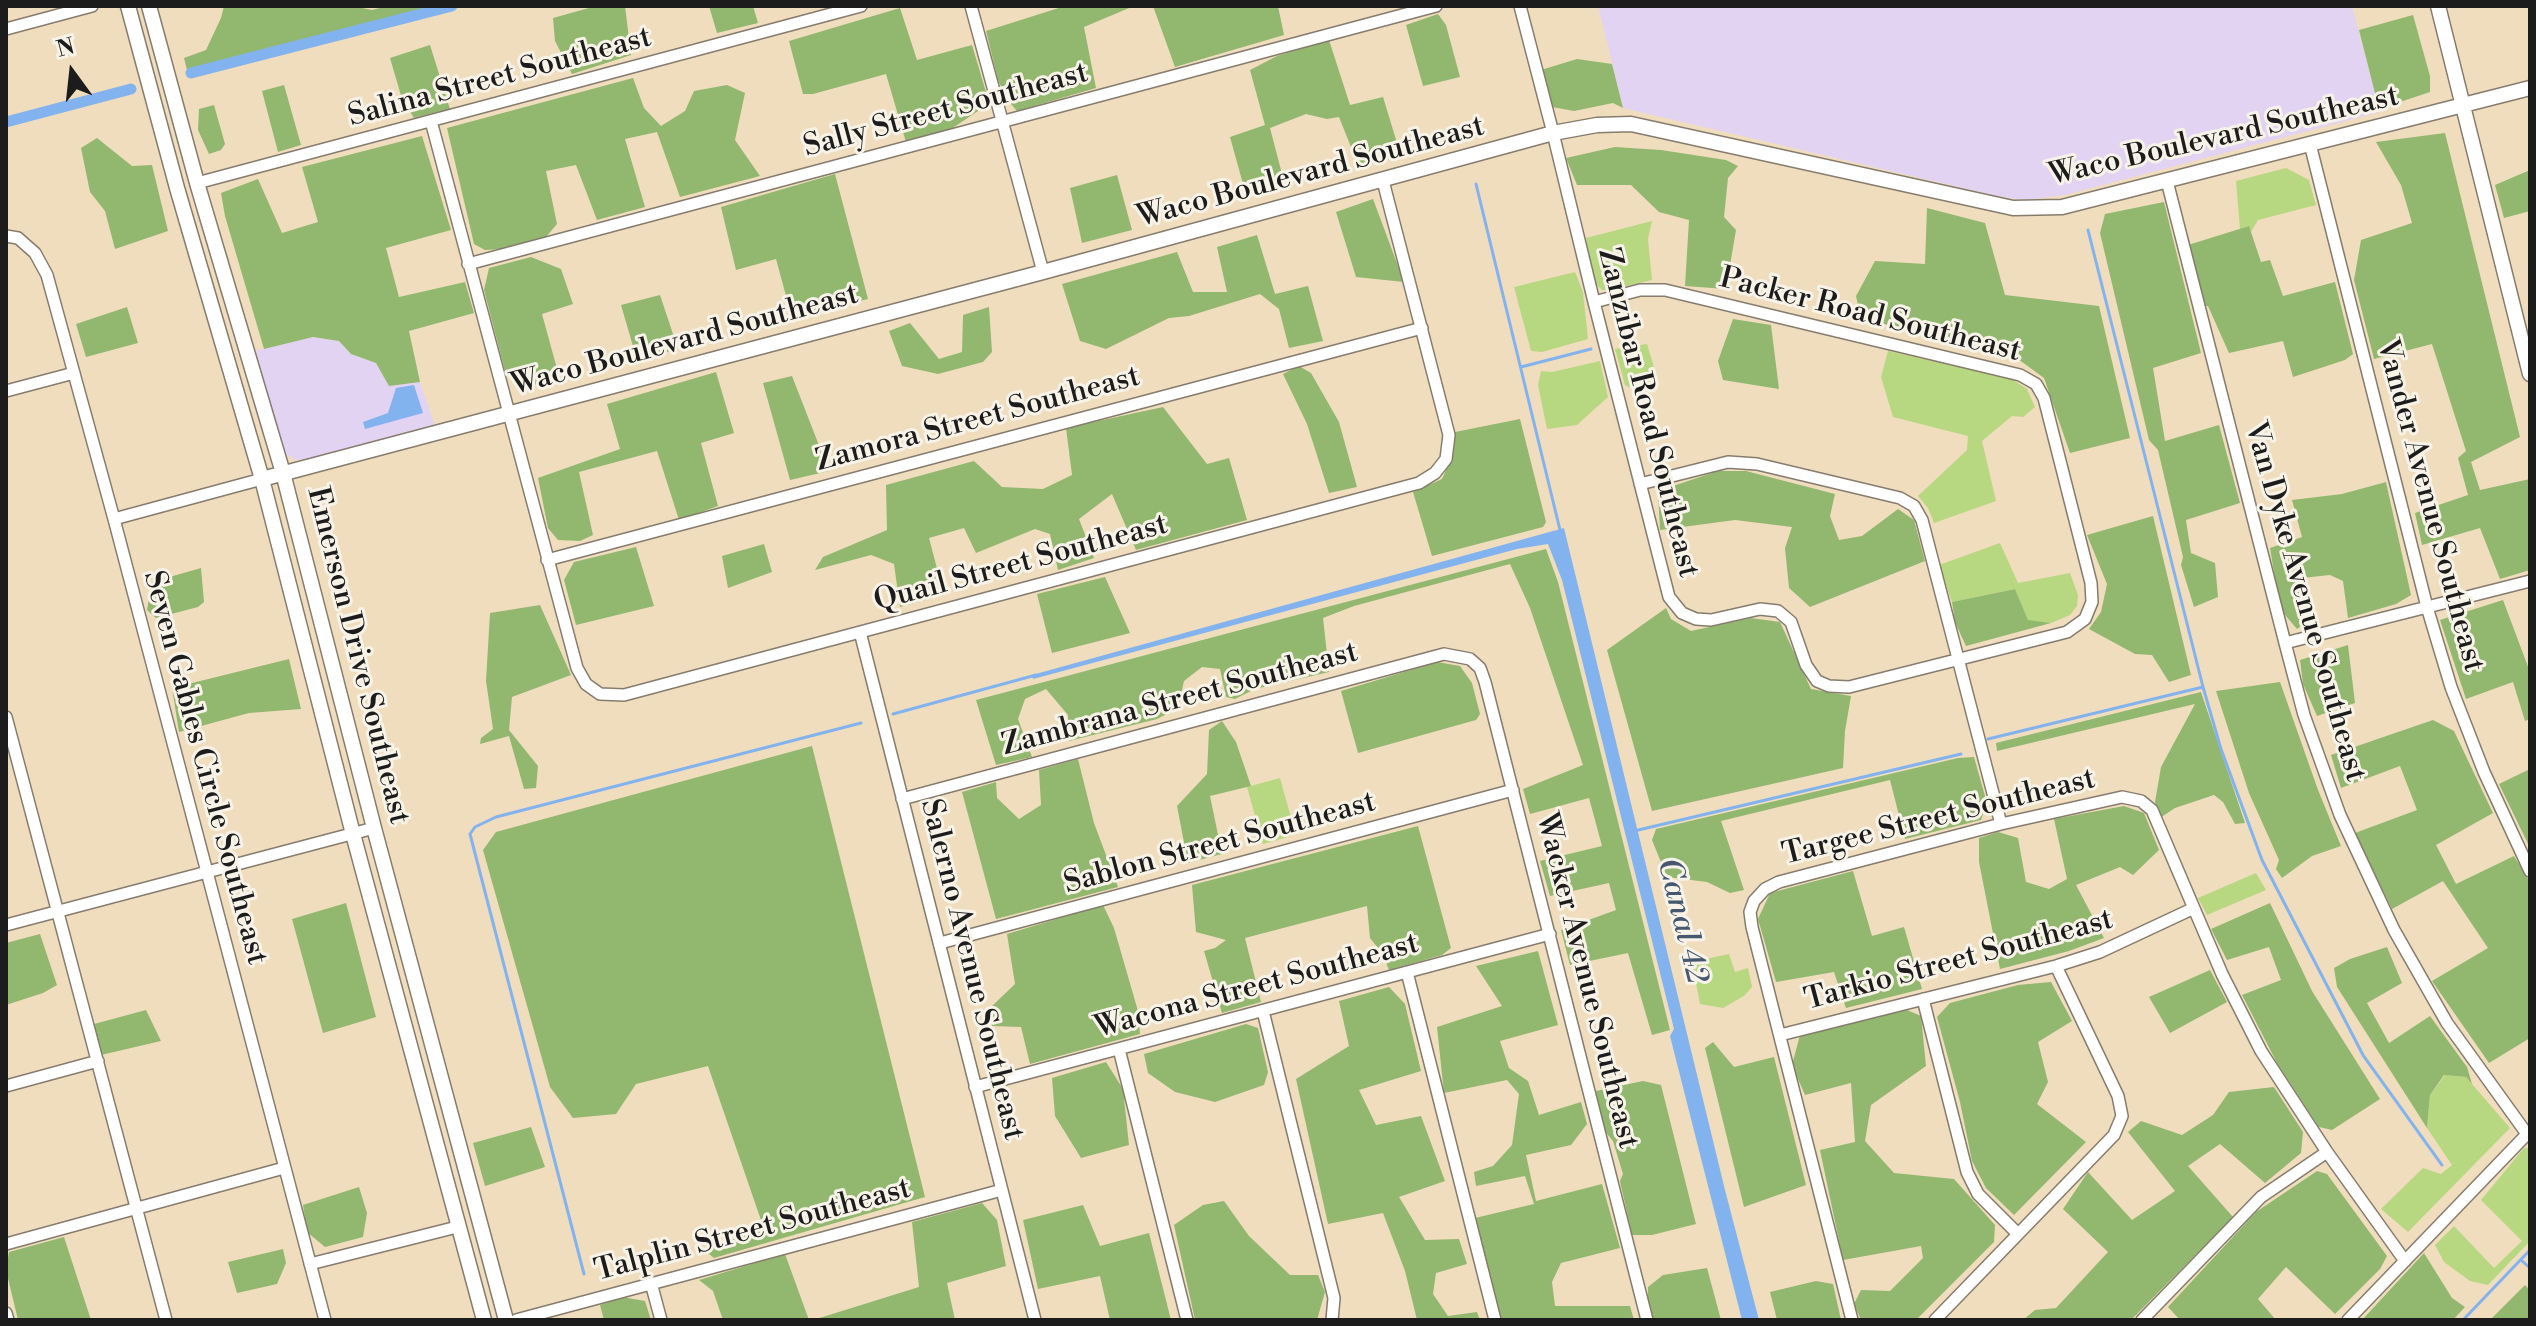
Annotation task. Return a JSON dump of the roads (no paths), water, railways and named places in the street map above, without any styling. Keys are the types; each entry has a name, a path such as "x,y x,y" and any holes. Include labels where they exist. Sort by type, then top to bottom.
{"street":[{"path":"6,29 92,6"},
{"name":"Emerson Drive Southeast","path":"128,6 177,188 262,479 353,834 484,1320"},
{"name":"Emerson Drive Southeast","path":"149,6 197,183 283,473 506,1320"},
{"name":"Salina Street Southeast","path":"197,183 861,6"},
{"path":"971,6 1043,272"},
{"name":"Sally Street Southeast","path":"468,264 1436,6"},
{"name":"Zanzibar Road Southeast","path":"1520,6 1669,597 1682,613 1696,619 1711,620 1760,609 1778,611 1791,622 1806,665 1817,681 1829,686 1849,687 2067,632 2085,619"},
{"path":"2438,6 2530,374"},
{"name":"Waco Boulevard Southeast","path":"114,519 1553,133 1597,125 1631,124 2013,208 2062,207 2530,88"},
{"path":"431,121 547,560"},
{"name":"Vander Avenue Southeast","path":"2310,144 2427,607 2451,687 2484,772 2530,871"},
{"path":"1383,181 1422,328"},
{"name":"Van Dyke Avenue Southeast","path":"2167,181 2304,715 2340,815 2394,930 2447,1023 2529,1133"},
{"name":"Seven Gables Circle Southeast","path":"12,237 35,253 47,275 325,1320"},
{"name":"Packer Road Southeast","path":"1594,302 1640,290 1665,290 2020,375 2036,384 2044,398 2091,583 2092,602 2085,619"},
{"name":"Quail Street Southeast","path":"547,560 577,668 586,684 600,694 624,695 1419,483 1435,473 1446,459 1449,435 1422,328"},
{"name":"Zamora Street Southeast","path":"547,560 1422,328"},
{"path":"6,391 74,373"},
{"path":"1640,484 1728,462 1757,464 1900,498 1914,506 1922,520 2001,824"},
{"path":"2285,643 2530,581"},
{"name":"Salerno Avenue Southeast","path":"860,632 1035,1320"},
{"name":"Zambrana Street Southeast","path":"902,799 1444,654 1470,659"},
{"name":"Wacker Avenue Southeast","path":"1470,659 1480,668 1485,682 1647,1320"},
{"path":"6,717 166,1320"},
{"name":"Sablon Street Southeast","path":"940,943 1513,790"},
{"name":"Targee Street Southeast","path":"1780,1035 1750,912 1754,901 1765,889 1779,882 2001,824 2122,797 2141,801 2152,810 2192,909"},
{"path":"6,925 374,828"},
{"path":"2192,909 2261,1051 2327,1152 2405,1261"},
{"name":"Tarkio Street Southeast","path":"1780,1035 2056,966 2113,947 2192,909"},
{"name":"Wacona Street Southeast","path":"975,1087 1550,934"},
{"path":"1935,1320 2114,1135 2122,1116 2118,1096 2056,966"},
{"path":"1407,972 1495,1320"},
{"path":"1923,999 1967,1172 1978,1194 2018,1234"},
{"path":"1263,1011 1334,1298 1332,1320"},
{"path":"1780,1035 1852,1320"},
{"path":"1119,1049 1187,1320"},
{"path":"6,1086 98,1061"},
{"path":"2348,1320 2529,1133"},
{"path":"2142,1320 2261,1197 2327,1152"},
{"path":"6,1244 284,1168"},
{"name":"Talplin Street Southeast","path":"516,1320 1002,1190"},
{"path":"310,1264 457,1227"},
{"path":"651,1283 661,1320"},
{"path":"6,1313 8,1320"}],"water":[{"path":"414,385 423,413 365,429 363,422 388,413 396,388"},
{"path":"1564,528 1759,1320 1742,1320 1670,1036 1674,1029 1562,580 1548,544 1517,549 1033,679 1032,675"}],"waterway":[{"path":"191,73 452,6"},
{"path":"6,122 131,89"},
{"path":"1476,184 1560,530"},
{"path":"2088,230 2203,687 2221,749 2262,860 2363,1055 2442,1165"},
{"path":"1521,367 1591,349"},
{"path":"893,714 1036,675"},
{"path":"1988,739 2203,687"},
{"path":"584,1274 470,834 475,827 496,817 861,723"},
{"path":"1634,831 1961,754"},
{"path":"2463,1320 2530,1250"},
{"path":"2521,1260 2530,1268"}],"water label":[{"name":"Canal 42","path":"1681,921"}]}
